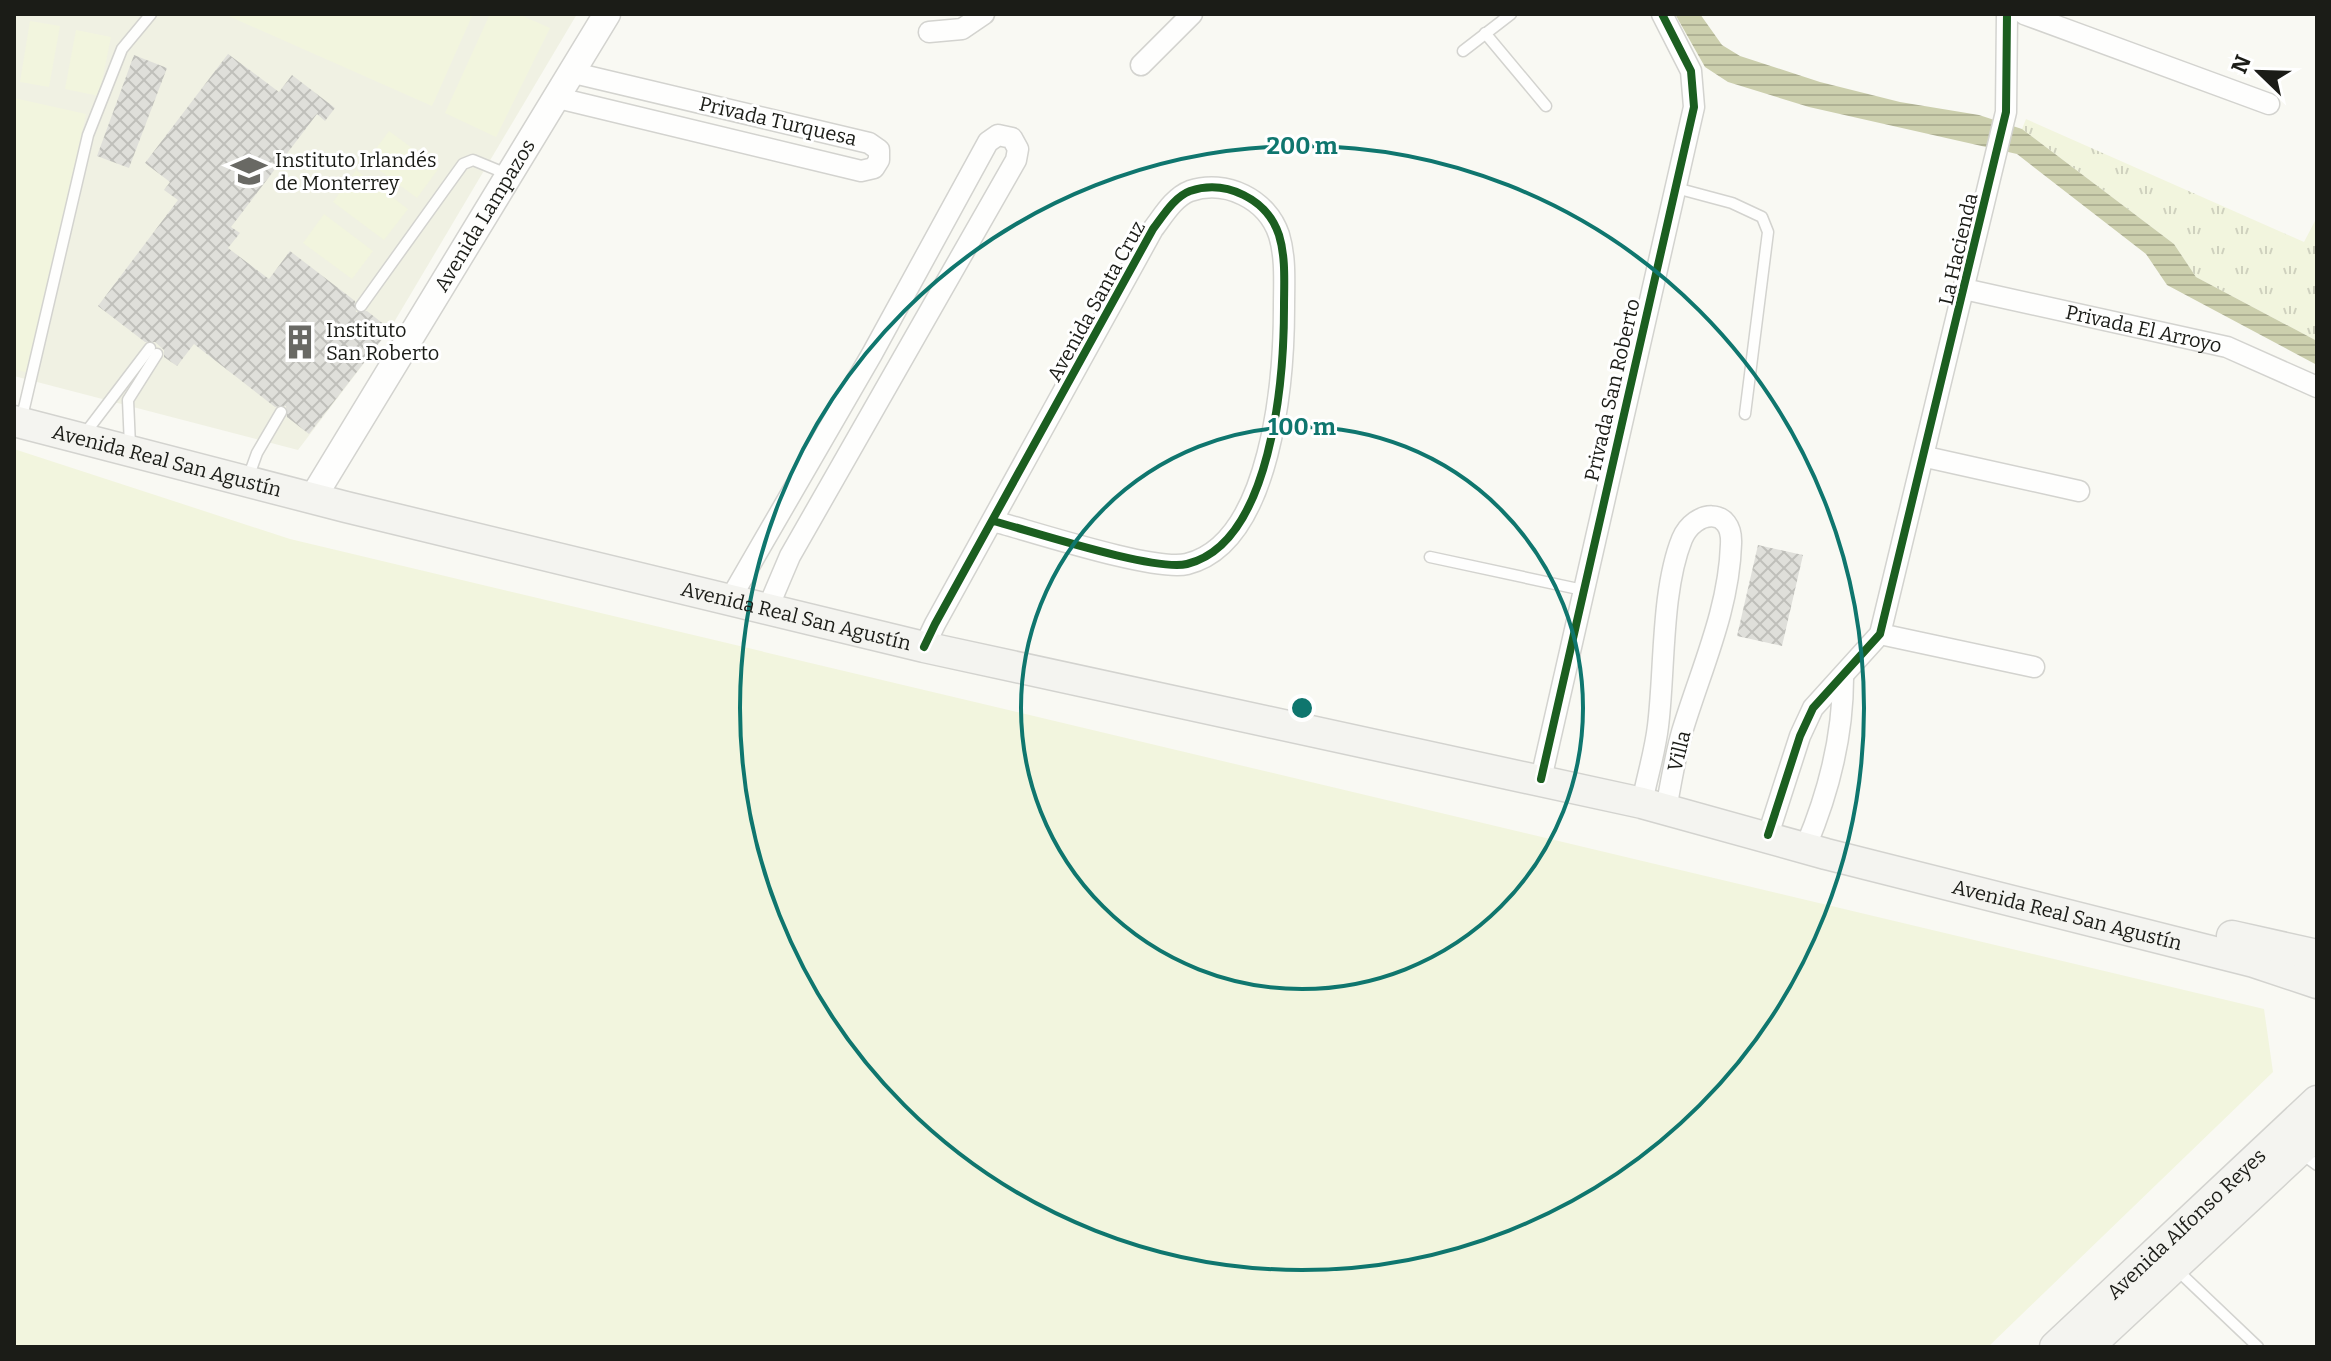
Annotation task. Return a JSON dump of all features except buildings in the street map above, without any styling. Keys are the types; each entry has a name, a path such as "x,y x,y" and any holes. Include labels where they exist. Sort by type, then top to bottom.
{"main road":[{"name":"Avenida Real San Agustín","path":"17,422 312,499 924,647 1654,806 2254,962 2317,983"},
{"name":"Avenida Real San Agustín","path":"1811,848 2317,955"},
{"name":"Avenida Alfonso Reyes","path":"2055,1347 2317,1101"},
{"name":"Avenida Alfonso Reyes","path":"2088,1347 2173,1266 2310,1149"}],"street":[{"name":"Avenida Lampazos","path":"312,499 508,175 574,73 607,14"},
{"path":"929,32 962,29 984,14"},
{"path":"1141,65 1192,14"},
{"name":"Privada San Roberto","path":"1541,779 1690,130 1694,89 1684,54 1662,14"},
{"name":"La Hacienda","path":"1768,835 1800,736 1813,708 1880,634 1926,457 2006,112 2007,14"},
{"path":"2024,14 2269,104"},
{"name":"Privada Turquesa","path":"558,98 861,171 874,168 879,160 879,150 869,143 574,73"},
{"path":"732,139 739,112"},
{"path":"729,601 872,354 988,142 998,135 1012,138 1018,149 1016,160 790,556 767,610"},
{"name":"Avenida Santa Cruz","path":"924,647 1145,243 1171,205 1190,191 1222,188 1246,195 1265,211 1279,233 1284,264 1284,356 1273,436 1249,505 1228,539 1211,555 1185,565 1154,563 993,521"},
{"name":"Privada El Arroyo","path":"1964,289 2227,347 2317,387"},
{"path":"872,354 896,366"},
{"path":"1926,457 2079,491"},
{"name":"Villa","path":"1713,515 1725,522 1732,540 1719,621 1674,763 1654,806 1652,758 1661,687 1662,650 1679,548 1687,529 1699,517 1713,515"},
{"path":"1880,634 2034,667"},
{"path":"1811,848 1843,717 1843,678"},
{"path":"1661,687 1695,694"},
{"path":"1652,758 1674,763"}],"lane":[{"path":"17,422 88,135 122,49 151,14"},
{"path":"1463,51 1511,14"},
{"path":"1485,33 1546,106"},
{"path":"361,306 463,164 473,160 508,175"},
{"path":"1676,188 1732,203 1762,217 1768,232 1745,414"},
{"path":"81,439 154,351 128,400 131,452"},
{"path":"247,481 257,453 281,412"},
{"path":"1430,557 1583,590"},
{"path":"2173,1266 2258,1347"}],"shaded area":[{"name":"Instituto Irlandés de Monterrey","path":"14,14 577,14 390,329 298,450 14,376"},
{"path":"1675,14 1700,14 1722,45 1740,56 1820,82 1900,102 1979,115 2022,129 2174,244 2196,277 2317,341 2317,365 2167,285 2146,254 2017,154 1809,107 1728,82 1705,67"}],"green space":[{"path":"224,14 473,14 432,106"},
{"path":"490,14 518,14 550,28 496,137 445,113"},
{"path":"30,21 60,26 49,87 20,82"},
{"path":"76,30 111,37 99,96 65,89"},
{"path":"14,98 86,114 29,373 14,369"},
{"path":"2026,119 2304,242 2317,217 2317,341 2196,277 2174,244 2022,129"},
{"path":"389,131 439,168 417,198 367,161"},
{"path":"356,170 408,209 384,240 333,202"},
{"path":"324,214 373,251 352,279 303,243"},
{"path":"14,449 290,539 2264,1009 2273,1072 1988,1347 14,1347"}],"cycle path":[{"path":"1541,779 1694,107 1691,71 1662,14"},
{"path":"1768,835 1800,736 1813,708 1880,634 2006,112 2007,14"},
{"path":"924,647 935,624 1153,229 1174,202 1190,191 1204,188 1231,190 1255,202 1273,222 1281,244 1284,271 1283,338 1276,414 1267,454 1255,492 1238,525 1216,550 1187,564 1171,565 1122,557 993,521"}],"place":[{"name":"Instituto Irlandés de Monterrey","path":"249,171"},
{"name":"Instituto San Roberto","path":"300,342"}]}
